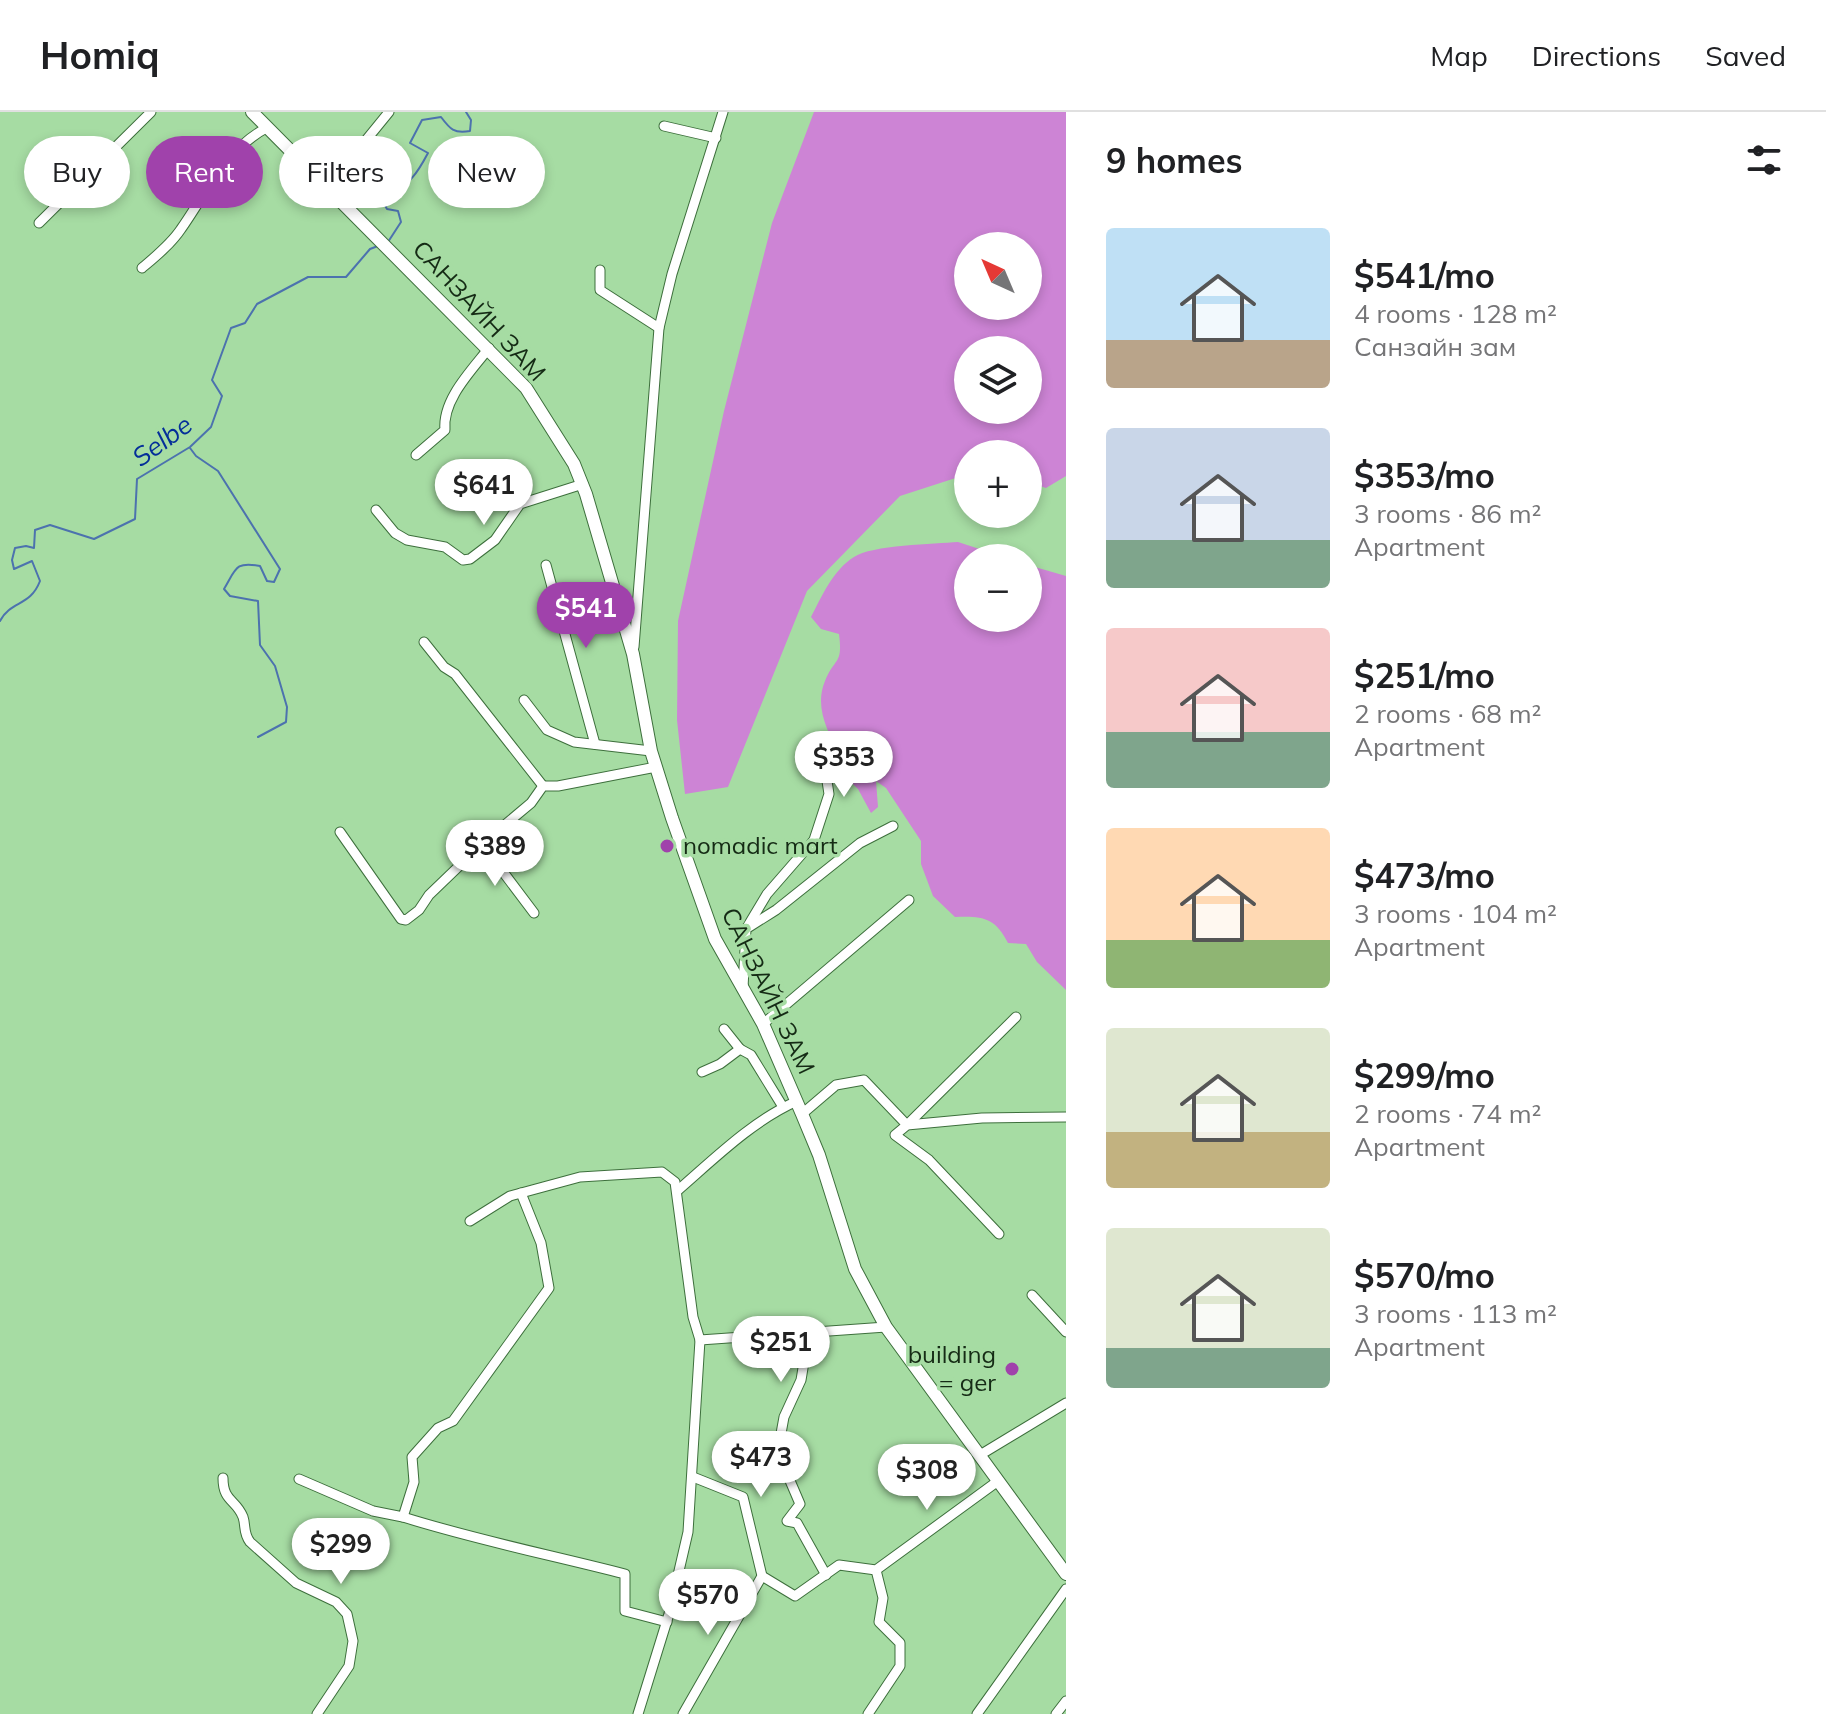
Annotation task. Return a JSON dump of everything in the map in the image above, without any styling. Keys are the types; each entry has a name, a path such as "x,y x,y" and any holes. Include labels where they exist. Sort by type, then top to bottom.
{"main road":[{"name":"САНЗАЙН ЗАМ","path":"252,112 279,138"},
{"name":"САНЗАЙН ЗАМ","path":"348,208 526,388 574,464 583,484 633,654 651,751 715,939 763,1024 797,1101 821,1162 855,1269 886,1327 1066,1574"}],"street":[{"path":"39,223 151,112"},
{"path":"369,136 389,112"},
{"path":"633,654 659,328 672,274 723,112"},
{"path":"664,126 716,138"},
{"path":"142,268 181,231 204,191 240,146 268,127"},
{"path":"600,270 600,290 659,328"},
{"path":"416,455 445,430 448,407 489,348"},
{"path":"376,510 395,533 407,540 445,547 463,560 470,559 495,540 520,504 583,484"},
{"path":"546,565 595,744"},
{"path":"424,642 444,667 455,674 543,786"},
{"path":"524,700 547,730 574,742 651,751"},
{"path":"743,988 746,929 767,894 814,840 829,794 823,755"},
{"path":"543,786 558,786 656,767"},
{"path":"340,832 401,919 406,920 482,844 531,803 543,786"},
{"path":"746,929 776,910 860,843 893,826"},
{"path":"482,844 534,913"},
{"path":"763,1024 909,900"},
{"path":"999,1234 929,1160 895,1135 1016,1017"},
{"path":"724,1029 740,1049 751,1055 783,1107"},
{"path":"702,1072 720,1064 740,1049"},
{"path":"802,1114 836,1085 864,1080 907,1125"},
{"path":"677,1191 730,1145 783,1107 797,1101"},
{"path":"907,1125 982,1118 1066,1117"},
{"path":"470,1221 510,1196 580,1177 662,1172 672,1178 677,1191 693,1317 700,1340 693,1477 688,1532 667,1622 638,1714"},
{"path":"403,1517 414,1482 412,1457 438,1428 453,1421 549,1288 541,1243 521,1193"},
{"path":"1032,1295 1066,1332"},
{"path":"700,1340 886,1327"},
{"path":"809,1332 801,1380 784,1417 780,1451 787,1478 800,1504 787,1521 797,1523 826,1575"},
{"path":"980,1455 1066,1403"},
{"path":"683,1714 762,1576 743,1497 693,1477"},
{"path":"223,1478 223,1490 242,1516 244,1534 250,1542 296,1583 336,1602 347,1614 353,1641 349,1666 317,1714"},
{"path":"299,1479 373,1511 463,1536 493,1540 625,1574 625,1611 667,1622"},
{"path":"762,1576 795,1596 839,1565 876,1570 998,1481"},
{"path":"868,1714 900,1666 900,1643 879,1622 883,1598 876,1570"},
{"path":"977,1714 1066,1589"},
{"path":"1056,1714 1066,1701"}],"shaded area":[{"path":"814,112 1066,112 1066,476 1046,488 1042,487 1042,440 954,440 954,479 900,496 807,591 728,787 685,794 677,720 678,621 724,411 772,223"},
{"path":"958,542 964,544 954,544 954,632 1042,632 1042,569 1066,576 1066,990 1037,962 1026,944 1008,943 998,928 987,920 955,917 933,896 921,864 921,841 886,788 876,781 878,807 871,813 858,789 833,760 839,754 824,719 821,700 825,681 839,656 839,634 821,629 811,617 834,576 847,562 862,553"}],"waterway":[{"name":"Selbe","path":"388,242 401,222 398,211 387,209 383,202 387,190 407,183 428,153 410,143 422,120 441,117 453,130 470,131 471,120 466,112"},
{"name":"Selbe","path":"0,621 4,614 26,600 40,581 32,561 14,569 12,560 15,548 34,548 35,530 50,525 94,539 135,519 137,479 190,447 211,427 222,396 212,380 231,328 245,323 257,304 308,277 346,277 370,249 378,246"},
{"path":"190,448 218,471 280,569 274,582 267,581 260,566 241,566 224,589 230,596 258,601 260,645 275,666 287,707 286,722 258,737"}],"place":[{"name":"nomadic mart","path":"667,846"},
{"name":"building = ger","path":"1012,1369"}]}
